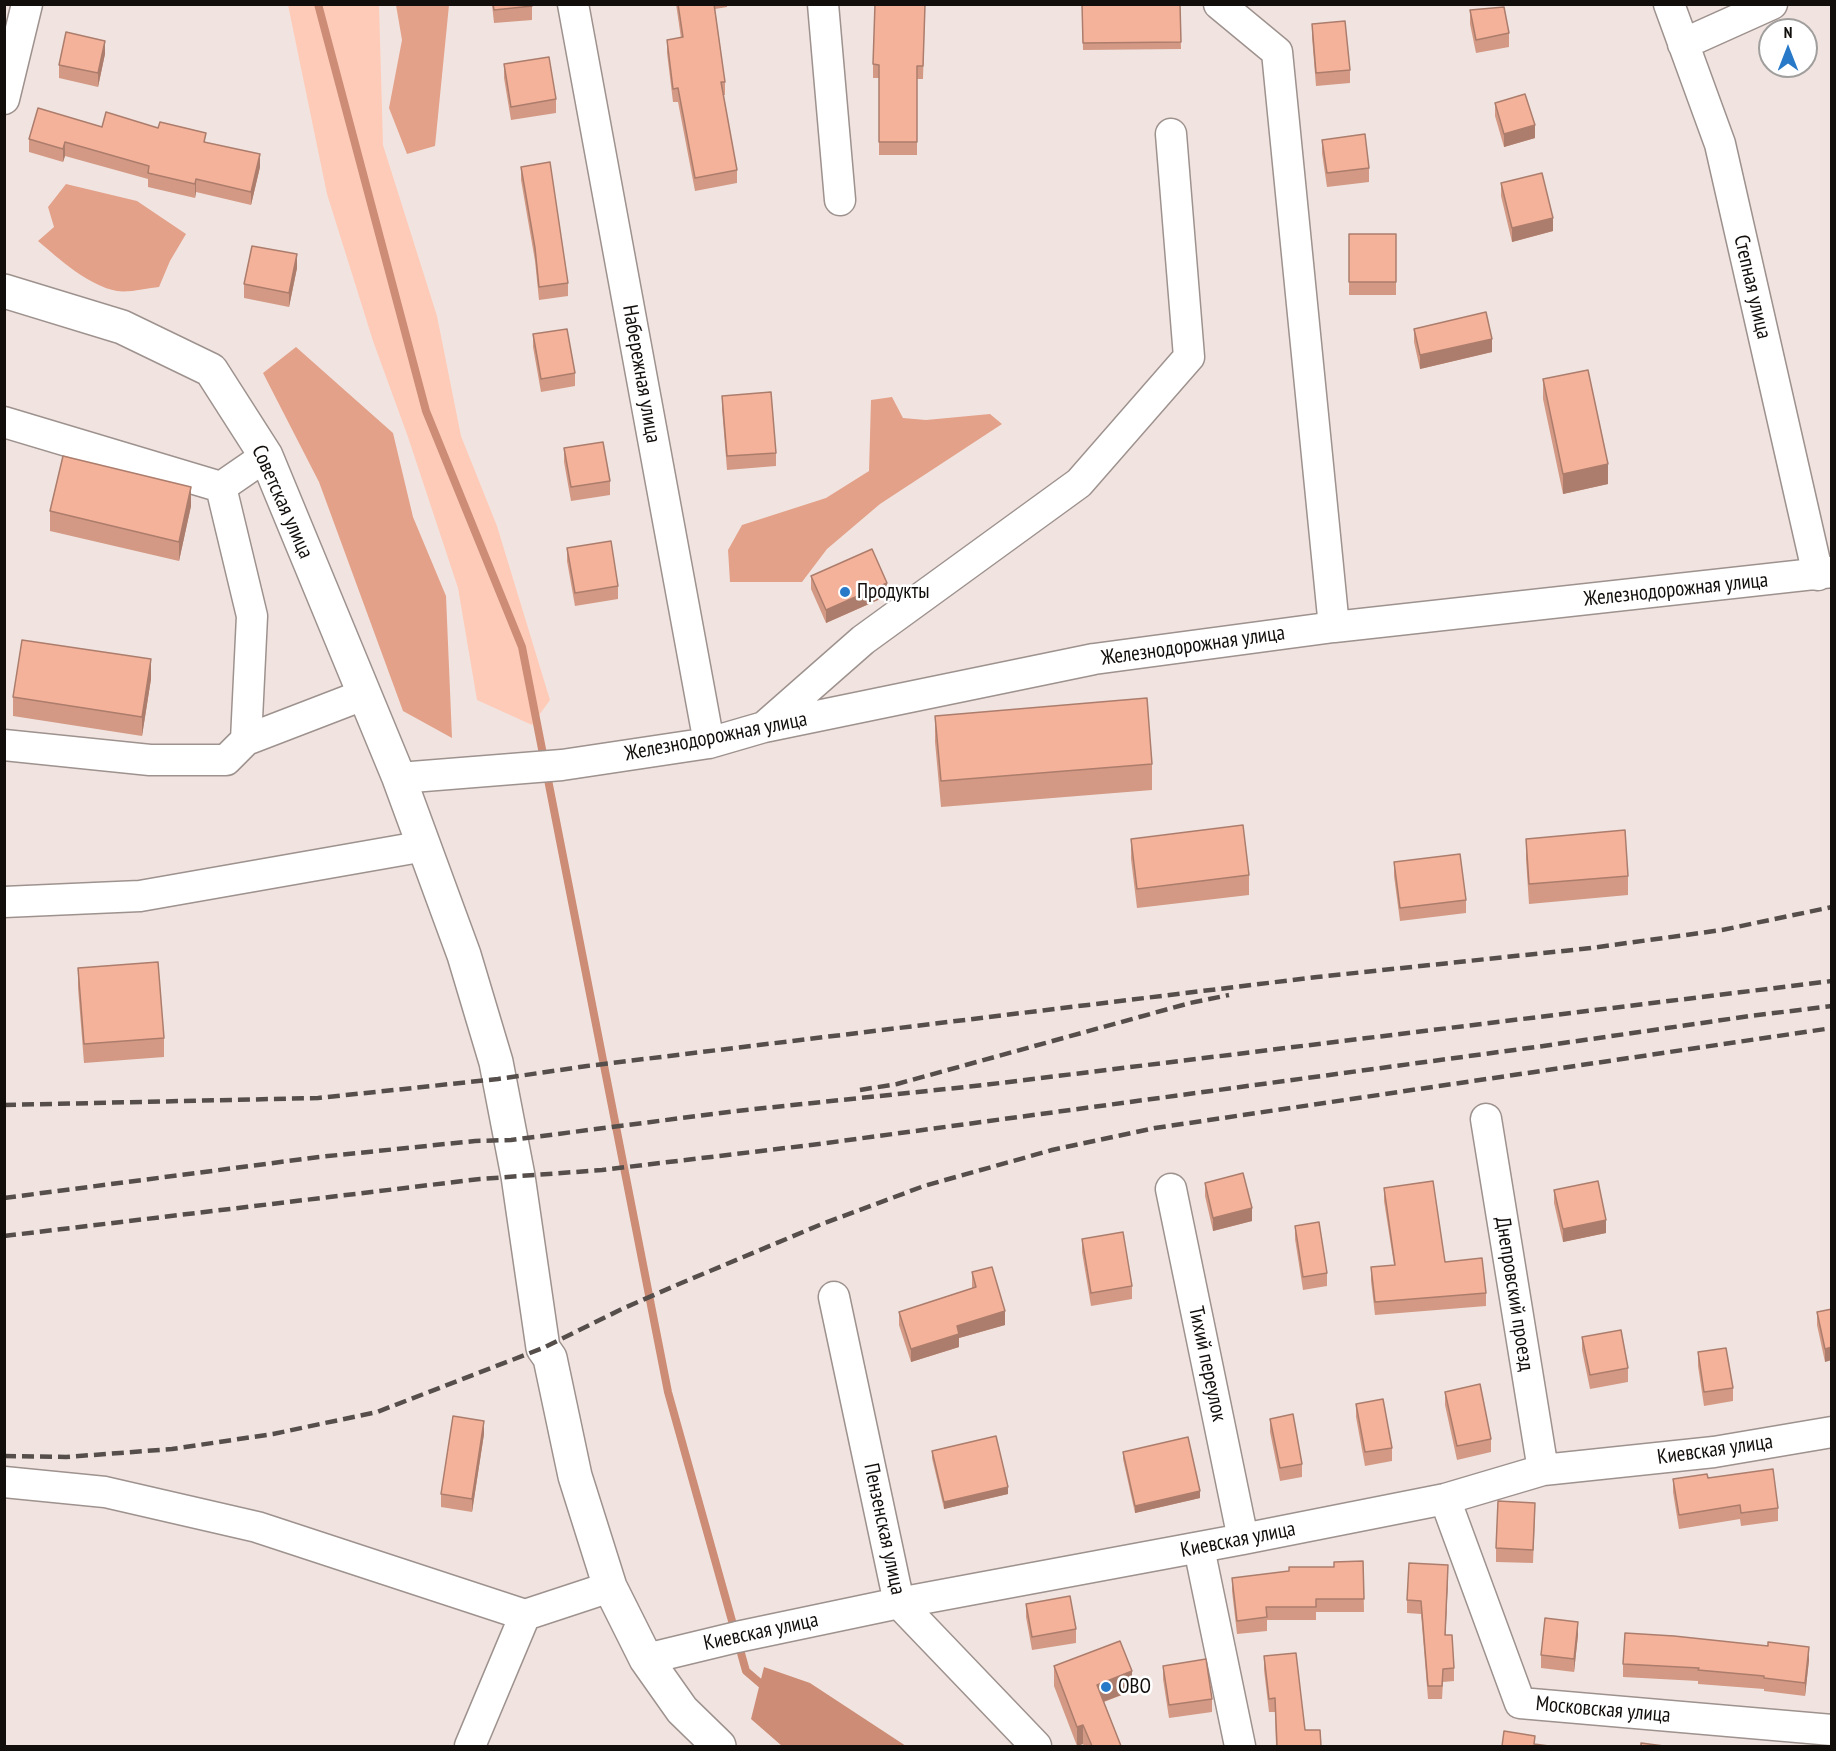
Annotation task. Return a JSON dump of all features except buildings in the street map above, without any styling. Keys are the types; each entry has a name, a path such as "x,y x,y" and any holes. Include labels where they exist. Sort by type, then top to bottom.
{"main road":[{"name":"Советская улица","path":"4,291 122,327 211,370 266,456 426,846 464,955 496,1062 518,1176 543,1348 550,1358 575,1476 610,1587 646,1659 682,1710 719,1746"}],"street":[{"path":"4,99 27,4"},
{"name":"Набережная улица","path":"573,4 709,743"},
{"path":"823,4 840,200"},
{"path":"1219,4 1277,52 1334,627"},
{"name":"Степная улица","path":"1669,4 1720,144 1825,574"},
{"path":"1683,44 1772,4"},
{"path":"764,727 863,640 1079,483 1189,357 1171,134"},
{"path":"4,422 221,487"},
{"path":"221,487 266,456"},
{"path":"221,487 252,616 246,740"},
{"name":"Железнодорожная улица","path":"399,778 562,765 709,743 764,727 1094,659 1334,627 1825,574"},
{"path":"4,745 150,760 226,760 246,740 363,695"},
{"path":"4,902 140,896 426,846"},
{"name":"Днепровский проезд","path":"1486,1119 1543,1470"},
{"name":"Тихий переулок","path":"1171,1189 1243,1539"},
{"name":"Пензенская улица","path":"834,1296 899,1603 1036,1746"},
{"name":"Киевская улица","path":"646,1659 899,1603 1199,1548 1446,1498 1543,1470 1714,1452 1832,1432"},
{"path":"4,1482 105,1492 257,1527 525,1615 610,1587"},
{"name":"Московская улица","path":"1446,1498 1520,1703 1832,1730"},
{"path":"1199,1548 1240,1746"},
{"path":"470,1746 525,1615"}],"shaded area":[{"path":"288,5 379,5 383,145 437,316 461,436 497,526 550,700 532,725 477,700 458,588 408,437 373,341 327,194"},
{"path":"396,5 449,5 435,146 407,154 389,108 402,40"},
{"path":"66,184 137,201 186,234 170,261 159,287 127,291 106,288 85,278 38,241 54,227 48,207"},
{"path":"296,347 393,433 413,517 446,596 452,738 403,711 319,482 263,373"},
{"path":"892,397 903,418 926,420 990,414 1002,424 880,504 827,549 802,582 730,582 728,550 742,525 826,498 869,471 871,400"},
{"path":"764,1667 810,1683 906,1746 782,1746 751,1719"}],"waterway":[{"path":"318,4 426,411 522,647 668,1392 746,1671 767,1689"}],"railway":[{"path":"4,1105 318,1098 498,1079 587,1066 1317,977 1591,948 1722,930 1832,907"},
{"path":"4,1198 319,1157 475,1141 511,1140 736,1111 984,1085 1832,981"},
{"path":"860,1090 897,1084 1190,1003 1229,995"},
{"path":"4,1236 480,1179 602,1170 819,1144 1832,1006"},
{"path":"4,1456 66,1457 172,1449 273,1434 377,1412 543,1348 622,1309 822,1224 924,1186 1052,1150 1155,1128 1832,1028"}],"place":[{"name":"Продукты","path":"845,592"},
{"name":"ОВО","path":"1106,1687"}]}
